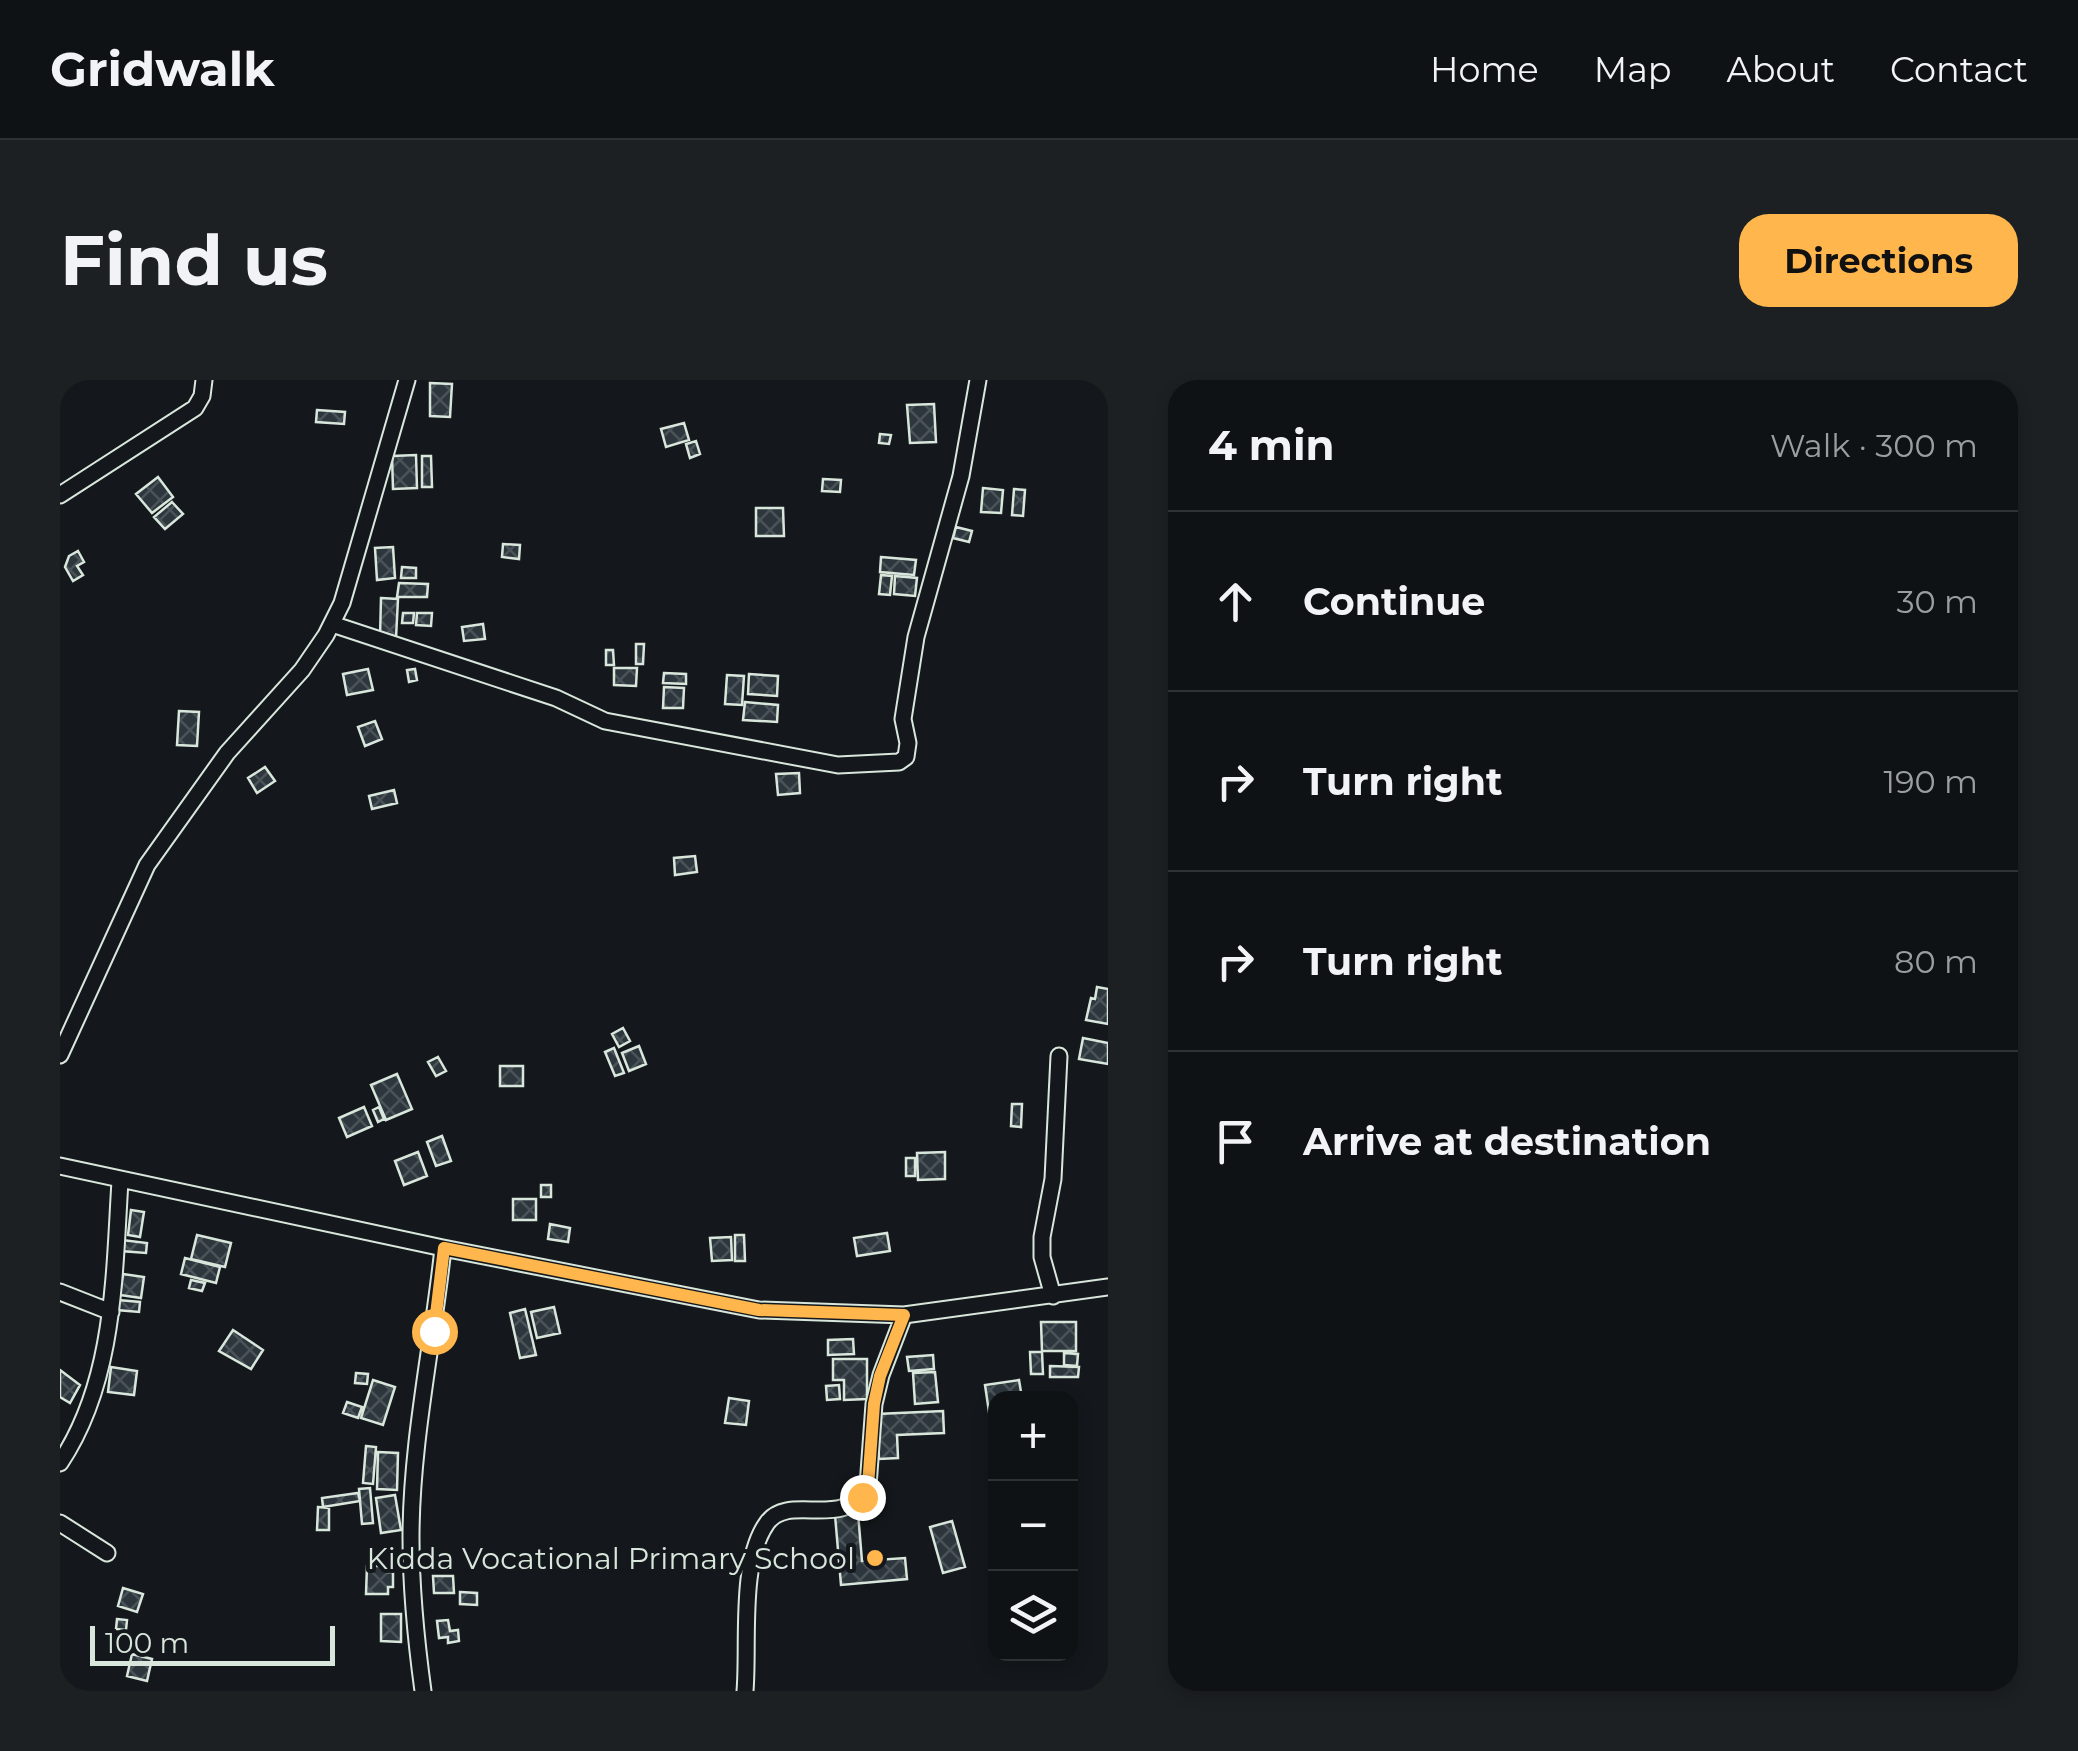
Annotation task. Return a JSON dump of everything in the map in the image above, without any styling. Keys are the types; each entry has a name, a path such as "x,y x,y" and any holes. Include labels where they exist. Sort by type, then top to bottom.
{"street":[{"path":"60,495 194,408 202,396 204,380"},
{"path":"60,1055 147,865 227,753 302,670 332,624 342,603 407,380"},
{"path":"332,624 556,698 605,721 838,766 899,762 906,757 908,744 903,719 916,636 960,476 978,380"},
{"path":"1053,1296 1042,1257 1042,1237 1053,1179 1059,1056"},
{"path":"60,1166 759,1310 904,1315 1108,1287"},
{"path":"60,1462 90,1401 111,1312 120,1181"},
{"path":"423,1691 414,1624 411,1535 444,1248"},
{"path":"60,1292 111,1312"},
{"path":"744,1691 750,1570 761,1534 768,1520 777,1514 842,1510 862,1497 868,1486 880,1376 904,1315"},
{"path":"60,1523 107,1553"}],"building":[{"path":"430,383 452,384 450,417 430,416"},
{"path":"934,404 936,442 910,443 907,405"},
{"path":"317,410 345,412 344,424 316,422"},
{"path":"684,423 689,440 666,447 661,429"},
{"path":"880,434 891,435 889,444 879,443"},
{"path":"696,441 700,454 690,458 686,444"},
{"path":"416,455 417,488 393,489 392,456"},
{"path":"422,456 431,456 432,487 422,487"},
{"path":"158,477 173,497 152,513 136,494"},
{"path":"823,479 841,480 840,492 822,491"},
{"path":"983,488 1003,490 1001,513 981,512"},
{"path":"1014,489 1025,490 1023,516 1012,515"},
{"path":"172,502 183,514 165,529 154,517"},
{"path":"756,508 783,508 784,536 756,536"},
{"path":"956,527 972,531 969,542 953,538"},
{"path":"503,544 520,545 519,559 502,557"},
{"path":"393,547 395,578 377,580 375,548"},
{"path":"78,551 84,562 77,566 83,575 73,581 65,567 69,556"},
{"path":"881,557 916,560 914,575 880,572"},
{"path":"402,567 416,568 416,578 401,578"},
{"path":"881,575 892,576 890,595 879,594"},
{"path":"895,576 917,578 915,596 894,594"},
{"path":"399,583 428,584 427,597 397,597"},
{"path":"381,598 398,599 396,638 380,637"},
{"path":"403,613 414,613 413,623 402,623"},
{"path":"417,613 432,613 431,626 416,625"},
{"path":"483,624 485,639 464,641 462,627"},
{"path":"636,644 644,644 643,664 636,664"},
{"path":"606,650 613,650 614,665 606,665"},
{"path":"614,668 637,668 636,686 614,685"},
{"path":"368,669 373,690 347,695 343,674"},
{"path":"415,669 417,680 409,682 407,670"},
{"path":"664,673 686,674 686,684 663,683"},
{"path":"749,674 778,676 777,696 748,694"},
{"path":"727,675 744,676 742,705 725,704"},
{"path":"664,687 684,688 683,708 663,708"},
{"path":"745,702 778,705 777,722 743,720"},
{"path":"179,711 199,712 197,746 177,745"},
{"path":"375,721 382,739 365,746 358,727"},
{"path":"265,767 275,781 257,793 248,778"},
{"path":"799,773 800,793 778,795 776,774"},
{"path":"394,790 397,803 372,809 369,796"},
{"path":"695,856 697,872 675,875 674,858"},
{"path":"1097,987 1108,989 1108,1024 1086,1020"},
{"path":"623,1028 630,1041 619,1047 612,1034"},
{"path":"1083,1038 1108,1043 1108,1064 1079,1059"},
{"path":"639,1046 646,1064 629,1071 622,1053"},
{"path":"614,1048 624,1073 615,1076 605,1052"},
{"path":"438,1057 446,1071 436,1076 428,1062"},
{"path":"500,1066 523,1066 523,1086 500,1086"},
{"path":"397,1074 412,1109 386,1120 371,1085"},
{"path":"1012,1104 1022,1104 1021,1127 1011,1126"},
{"path":"364,1107 372,1126 347,1137 339,1118"},
{"path":"379,1107 384,1119 378,1122 373,1110"},
{"path":"442,1136 451,1161 436,1166 427,1142"},
{"path":"418,1152 427,1176 404,1185 395,1161"},
{"path":"945,1152 945,1179 918,1180 917,1153"},
{"path":"906,1158 915,1158 915,1176 906,1176"},
{"path":"541,1185 551,1185 551,1197 541,1197"},
{"path":"513,1199 536,1199 536,1220 513,1220"},
{"path":"131,1210 144,1212 140,1237 128,1235"},
{"path":"550,1224 570,1228 568,1242 548,1239"},
{"path":"887,1233 890,1251 857,1256 854,1238"},
{"path":"197,1235 231,1243 225,1267 191,1259"},
{"path":"735,1235 744,1235 745,1261 735,1261"},
{"path":"731,1237 732,1260 712,1261 710,1238"},
{"path":"122,1240 147,1243 146,1253 121,1251"},
{"path":"185,1258 220,1267 216,1283 181,1274"},
{"path":"123,1274 144,1277 141,1298 120,1295"},
{"path":"191,1280 205,1283 202,1291 189,1288"},
{"path":"118,1300 140,1302 139,1312 117,1310"},
{"path":"554,1307 560,1333 537,1338 531,1312"},
{"path":"525,1309 536,1355 520,1358 510,1313"},
{"path":"1041,1322 1076,1322 1076,1351 1042,1351"},
{"path":"233,1330 263,1350 251,1369 219,1351"},
{"path":"853,1339 854,1354 828,1355 828,1340"},
{"path":"1030,1352 1042,1352 1043,1374 1031,1374"},
{"path":"1064,1353 1078,1354 1077,1366 1064,1365"},
{"path":"933,1355 934,1369 909,1371 907,1357"},
{"path":"833,1359 867,1359 867,1399 844,1400 844,1380 833,1380"},
{"path":"1050,1366 1079,1367 1078,1377 1050,1377"},
{"path":"111,1367 137,1371 134,1395 108,1392"},
{"path":"60,1370 80,1385 70,1403 60,1397"},
{"path":"935,1372 938,1402 915,1404 913,1373"},
{"path":"356,1373 368,1374 367,1384 355,1383"},
{"path":"373,1380 395,1387 383,1425 361,1418"},
{"path":"1019,1380 1021,1391 988,1391 988,1405 985,1385"},
{"path":"839,1385 840,1399 827,1400 826,1386"},
{"path":"729,1398 749,1401 746,1425 725,1423"},
{"path":"347,1402 362,1407 358,1418 343,1413"},
{"path":"943,1411 944,1433 897,1435 898,1458 879,1459 877,1414"},
{"path":"366,1446 376,1447 373,1484 363,1483"},
{"path":"378,1452 398,1453 397,1490 377,1489"},
{"path":"370,1488 373,1523 362,1524 359,1489"},
{"path":"358,1493 360,1501 323,1507 322,1498"},
{"path":"395,1495 401,1530 381,1533 376,1498"},
{"path":"318,1507 329,1508 329,1530 317,1530"},
{"path":"858,1513 862,1561 905,1558 907,1579 841,1585 835,1515"},
{"path":"952,1521 965,1567 943,1573 930,1527"},
{"path":"367,1566 389,1566 393,1587 388,1587 388,1594 366,1594"},
{"path":"433,1576 453,1576 454,1593 434,1593"},
{"path":"123,1588 143,1594 137,1612 118,1606"},
{"path":"460,1592 477,1593 477,1605 460,1604"},
{"path":"381,1614 401,1614 401,1642 381,1641"},
{"path":"117,1619 127,1620 126,1630 116,1629"},
{"path":"448,1620 450,1631 458,1630 459,1641 448,1643 448,1637 439,1638 437,1621"},
{"path":"132,1654 152,1659 147,1681 127,1676"}],"place":[{"name":"Kidda Vocational Primary School","path":"875,1558"}],"route":[{"path":"434,1331 444,1248 759,1310 904,1315 880,1376 868,1486 862,1497"}]}
